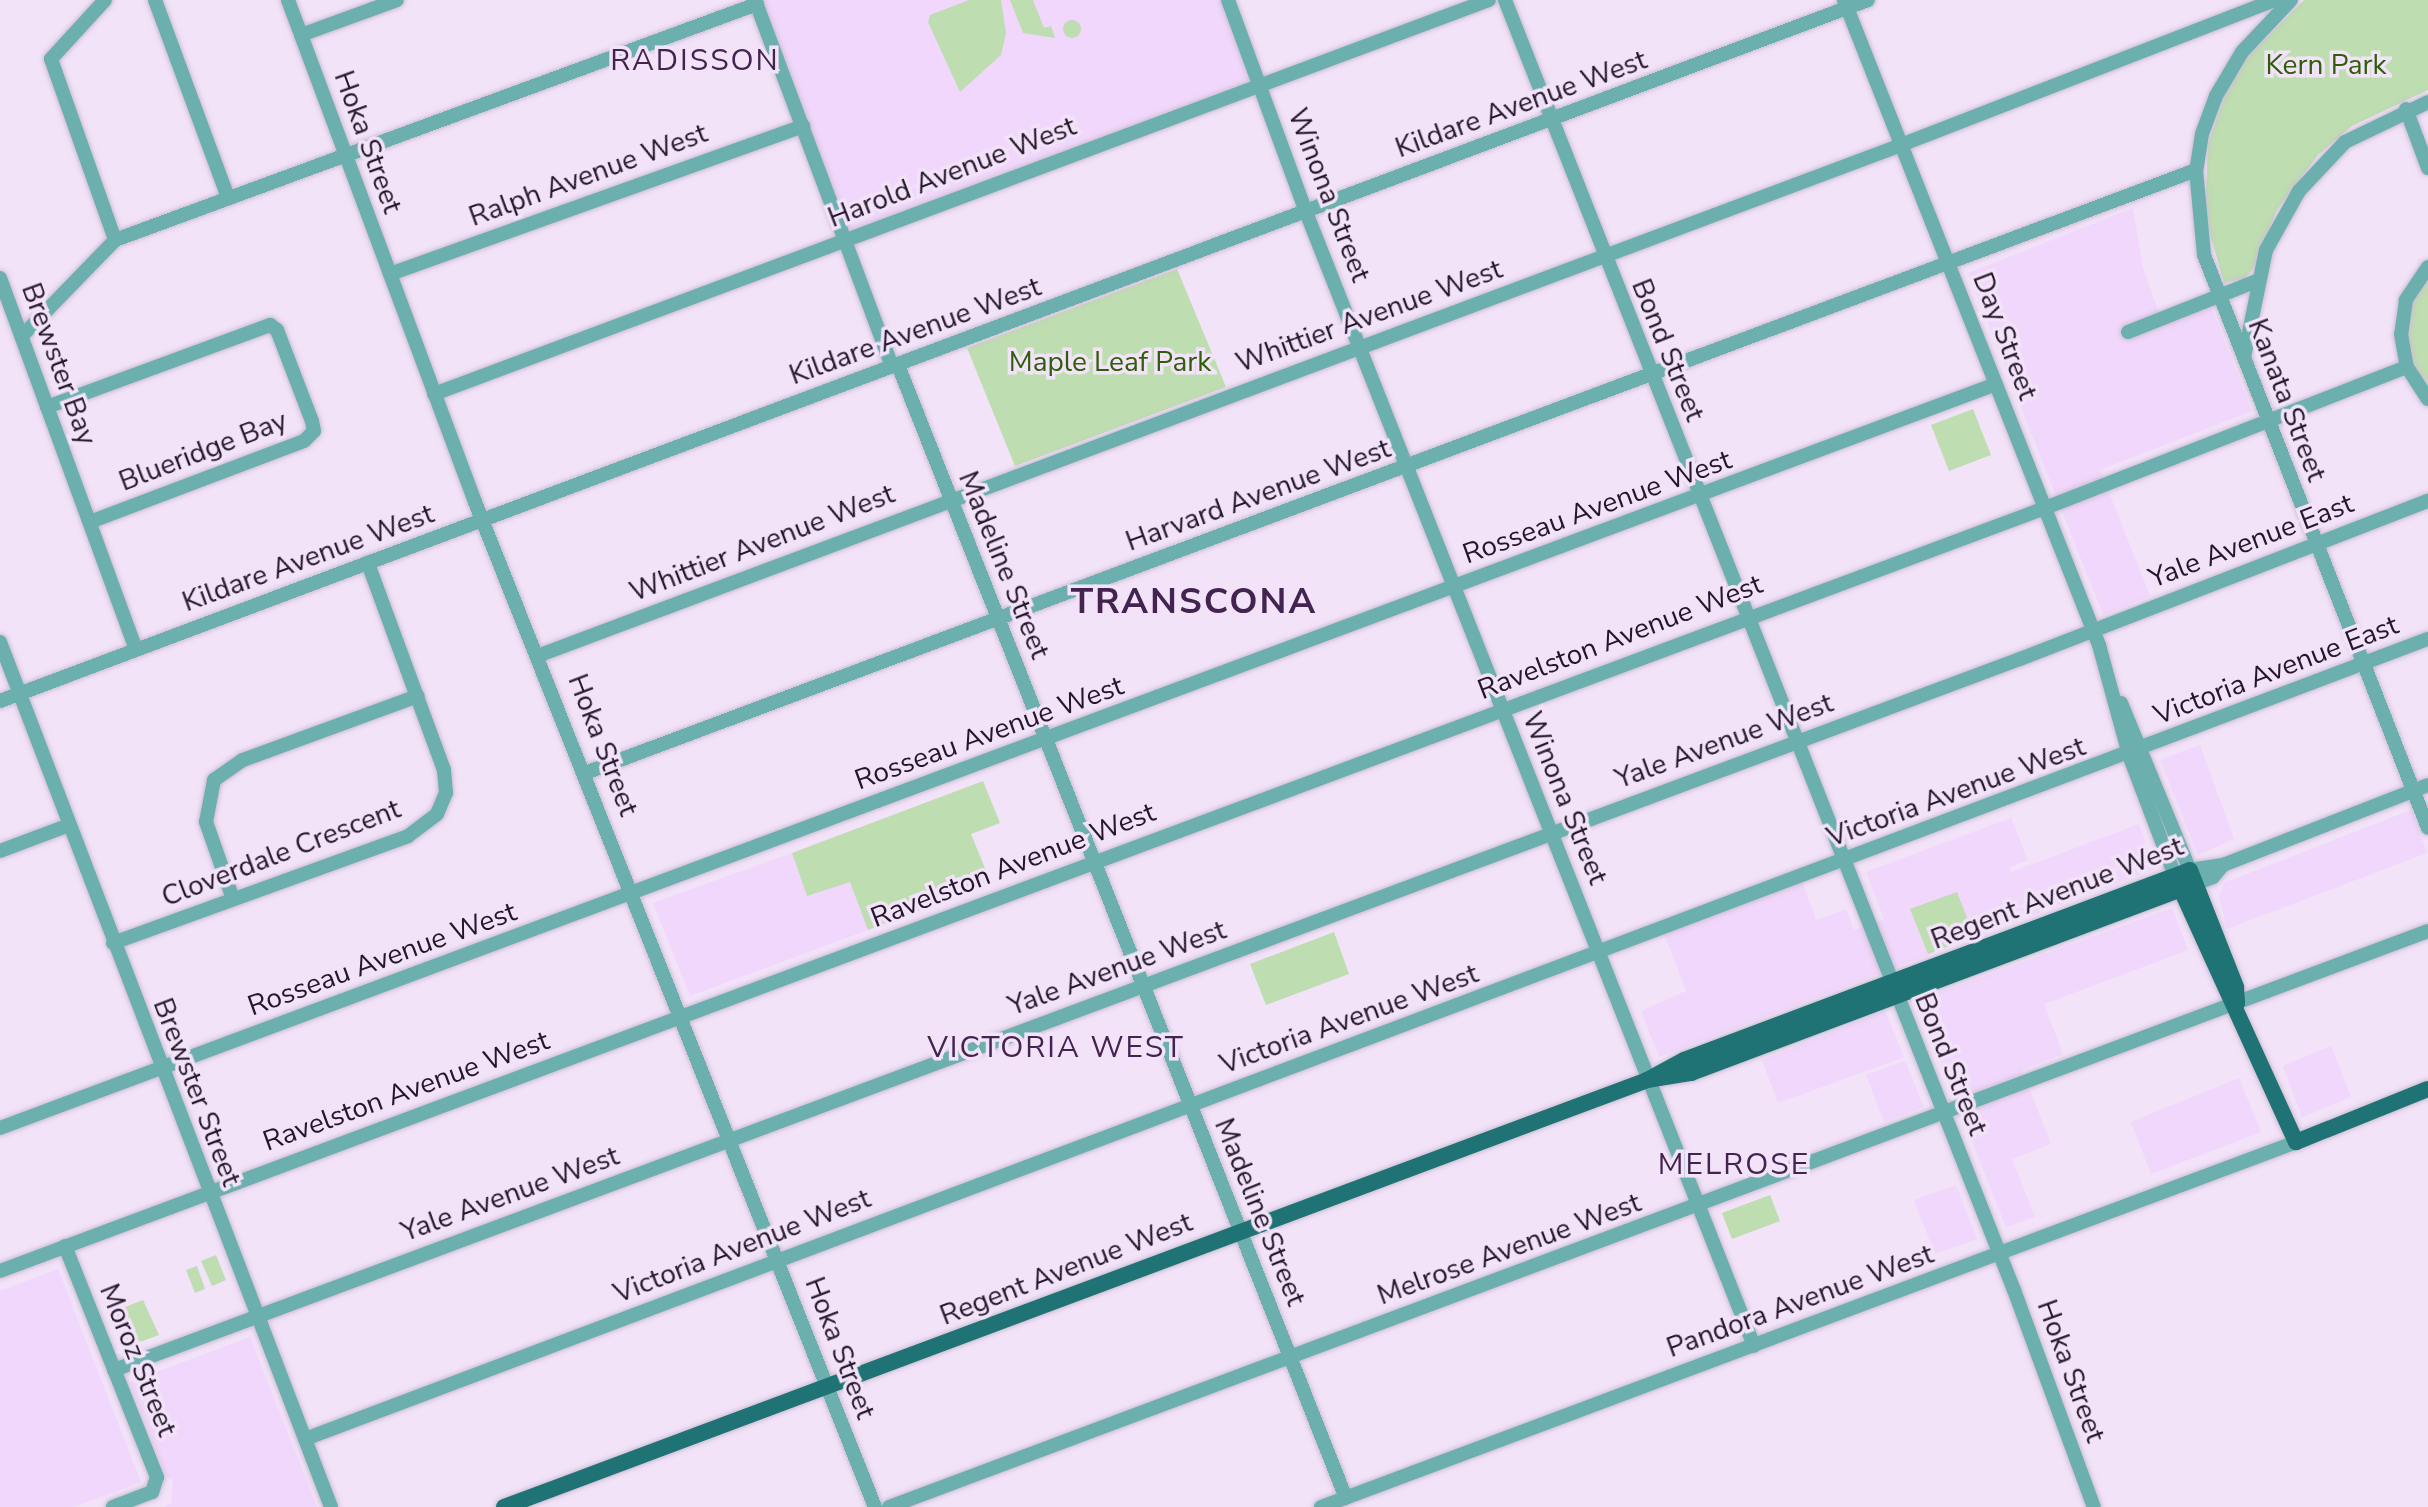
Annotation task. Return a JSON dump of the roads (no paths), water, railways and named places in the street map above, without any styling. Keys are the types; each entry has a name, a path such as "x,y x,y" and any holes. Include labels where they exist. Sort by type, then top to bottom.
{"main road":[{"name":"Regent Avenue West","path":"504,1507 1647,1080 1691,1073 1894,990 2185,880"},
{"name":"Day Street","path":"2185,880 2236,987 2237,1003 2296,1142"},
{"path":"2296,1142 2428,1089"}],"street":[{"path":"105,0 51,59 115,240"},
{"path":"155,0 228,197"},
{"name":"Hoka Street","path":"288,0 434,394 540,655 875,1507"},
{"path":"301,35 397,0"},
{"name":"Winona Street","path":"1228,0 1306,212 1409,466 1501,709 1754,1346"},
{"name":"Harold Avenue West","path":"434,394 1489,0"},
{"name":"Bond Street","path":"1505,0 1603,257 1999,1254"},
{"name":"Kildare Avenue West","path":"0,701 1550,120 1845,4 1868,0"},
{"name":"Whittier Avenue West","path":"540,655 949,499 1901,145 2274,0"},
{"name":"Kanata Street","path":"2291,0 2242,52 2216,96 2196,170 2204,255 2315,544 2421,788 2428,828"},
{"path":"22,336 115,240 756,2"},
{"name":"Madeline Street","path":"756,2 895,366 1346,1498"},
{"name":"Day Street","path":"1845,4 2094,631 2136,753 2185,880"},
{"path":"2244,358 2257,281 2276,226 2320,165 2364,130 2406,109 2428,102"},
{"path":"2406,109 2428,168"},
{"name":"Ralph Avenue West","path":"390,274 803,126"},
{"name":"Harvard Avenue West","path":"585,773 1651,377 2196,170"},
{"path":"2428,267 2410,292 2402,317 2407,367 2428,399"},
{"name":"Brewster Bay","path":"0,278 136,649"},
{"path":"2128,332 2257,281"},
{"name":"Blueridge Bay","path":"47,407 270,325 277,330 312,421 314,431 304,441 90,522"},
{"name":"Ravelston Avenue West","path":"0,1271 2045,508 2407,367"},
{"name":"Rosseau Avenue West","path":"0,1128 1996,384"},
{"name":"Yale Avenue East","path":"2094,631 2428,501"},
{"name":"Cloverdale Crescent","path":"113,943 408,836 437,814 447,782 368,563"},
{"name":"Yale Avenue West","path":"114,1370 2094,631"},
{"name":"Victoria Avenue East","path":"2136,753 2428,639"},
{"path":"0,642 20,693"},
{"name":"Brewster Street","path":"20,693 159,1069 331,1507"},
{"path":"233,899 206,822 214,780 243,760 418,696"},
{"name":"Victoria Avenue West","path":"305,1439 2136,753"},
{"name":"Regent Avenue West","path":"2185,880 2213,877 2223,865 2421,788"},
{"path":"0,851 69,825"},
{"name":"Melrose Avenue West","path":"889,1507 1698,1207 2428,931"},
{"name":"Pandora Avenue West","path":"1321,1507 2296,1142"},
{"name":"Moroz Street","path":"65,1246 157,1477 152,1492 113,1507"},
{"name":"Hoka Street","path":"1999,1254 2094,1507"}],"district":[{"name":"RADISSON","path":"695,61"},
{"name":"TRANSCONA","path":"1194,602"},
{"name":"VICTORIA WEST","path":"1056,1048"},
{"name":"MELROSE","path":"1734,1165"}],"park label":[{"name":"Kern Park","path":"2326,65"},
{"name":"Maple Leaf Park","path":"1110,362"}]}
